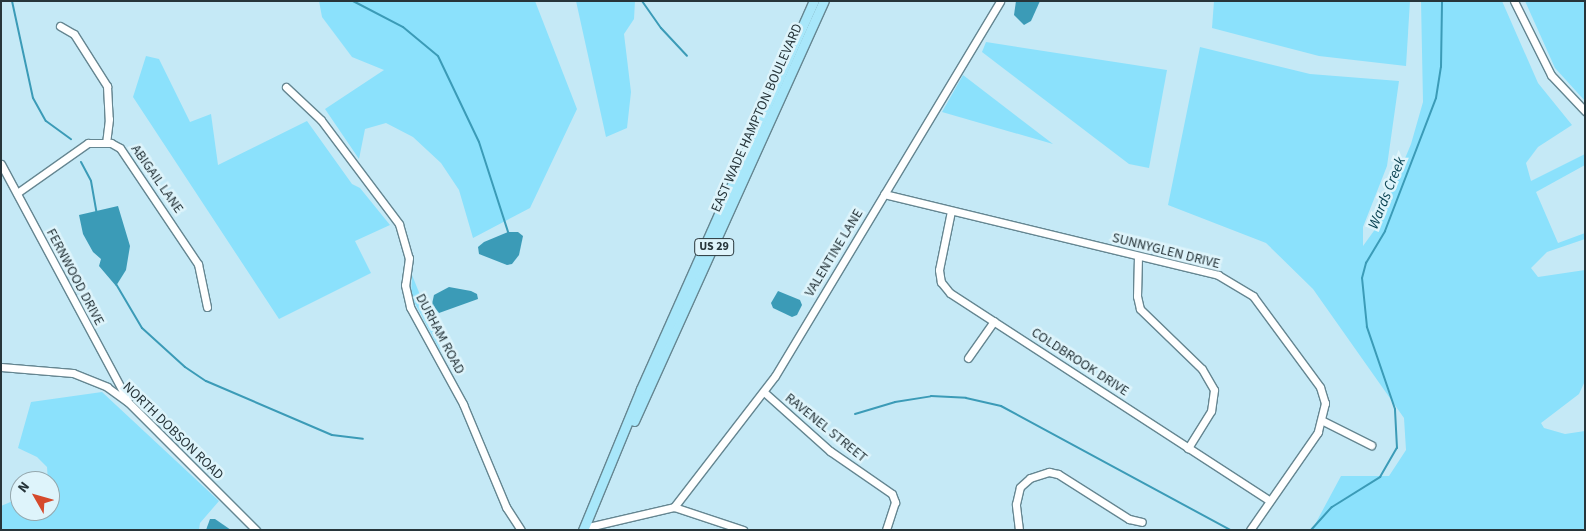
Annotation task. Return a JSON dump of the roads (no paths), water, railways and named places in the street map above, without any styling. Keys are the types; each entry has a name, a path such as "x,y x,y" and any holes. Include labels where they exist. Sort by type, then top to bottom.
{"main road":[{"name":"EAST WADE HAMPTON BOULEVARD","path":"583,529 733,194 814,1"},
{"name":"EAST WADE HAMPTON BOULEVARD","path":"733,194 824,1"}],"street":[{"name":"VALENTINE LANE","path":"674,507 764,392 1000,1"},
{"path":"1514,1 1551,75 1585,110"},
{"path":"17,193 88,143 106,142 109,119 107,86 74,34 60,26"},
{"name":"DURHAM ROAD","path":"286,87 327,126 399,224 409,258 405,284 410,307 463,404 506,507 521,530"},
{"name":"ABIGAIL LANE","path":"106,142 128,156 191,252 200,269 206,307"},
{"name":"FERNWOOD DRIVE","path":"1,164 128,402"},
{"name":"SUNNYGLEN DRIVE","path":"884,194 1218,276 1253,296 1320,387 1325,403 1323,421"},
{"name":"COLDBROOK DRIVE","path":"951,211 938,270 941,282 950,293 1269,500"},
{"path":"1138,256 1137,296 1140,309 1202,369 1214,390 1210,411 1188,448"},
{"path":"968,358 994,321"},
{"name":"NORTH DOBSON ROAD","path":"1,367 72,373 103,384 128,402 256,530"},
{"name":"RAVENEL STREET","path":"764,392 830,451 892,494 895,502 886,530"},
{"path":"1250,530 1323,421 1371,445"},
{"path":"1019,530 1016,496 1020,487 1030,478 1049,472 1058,474 1128,519 1142,522"},
{"path":"583,529 674,507 725,527 743,530"}],"waterway":[{"path":"12,1 33,98 46,121 71,139"},
{"path":"353,1 403,27 438,56 479,142 508,232"},
{"path":"642,1 661,28 687,56"},
{"name":"Wards Creek","path":"1311,530 1332,507 1380,477 1397,448 1395,409 1367,327 1362,278 1366,263 1385,231 1436,98 1441,67 1442,1"},
{"path":"81,162 91,181 97,214"},
{"path":"116,284 142,328 185,367 206,381 332,435 363,439"},
{"path":"855,414 895,402 931,396 966,398 1001,406 1230,530"}]}
